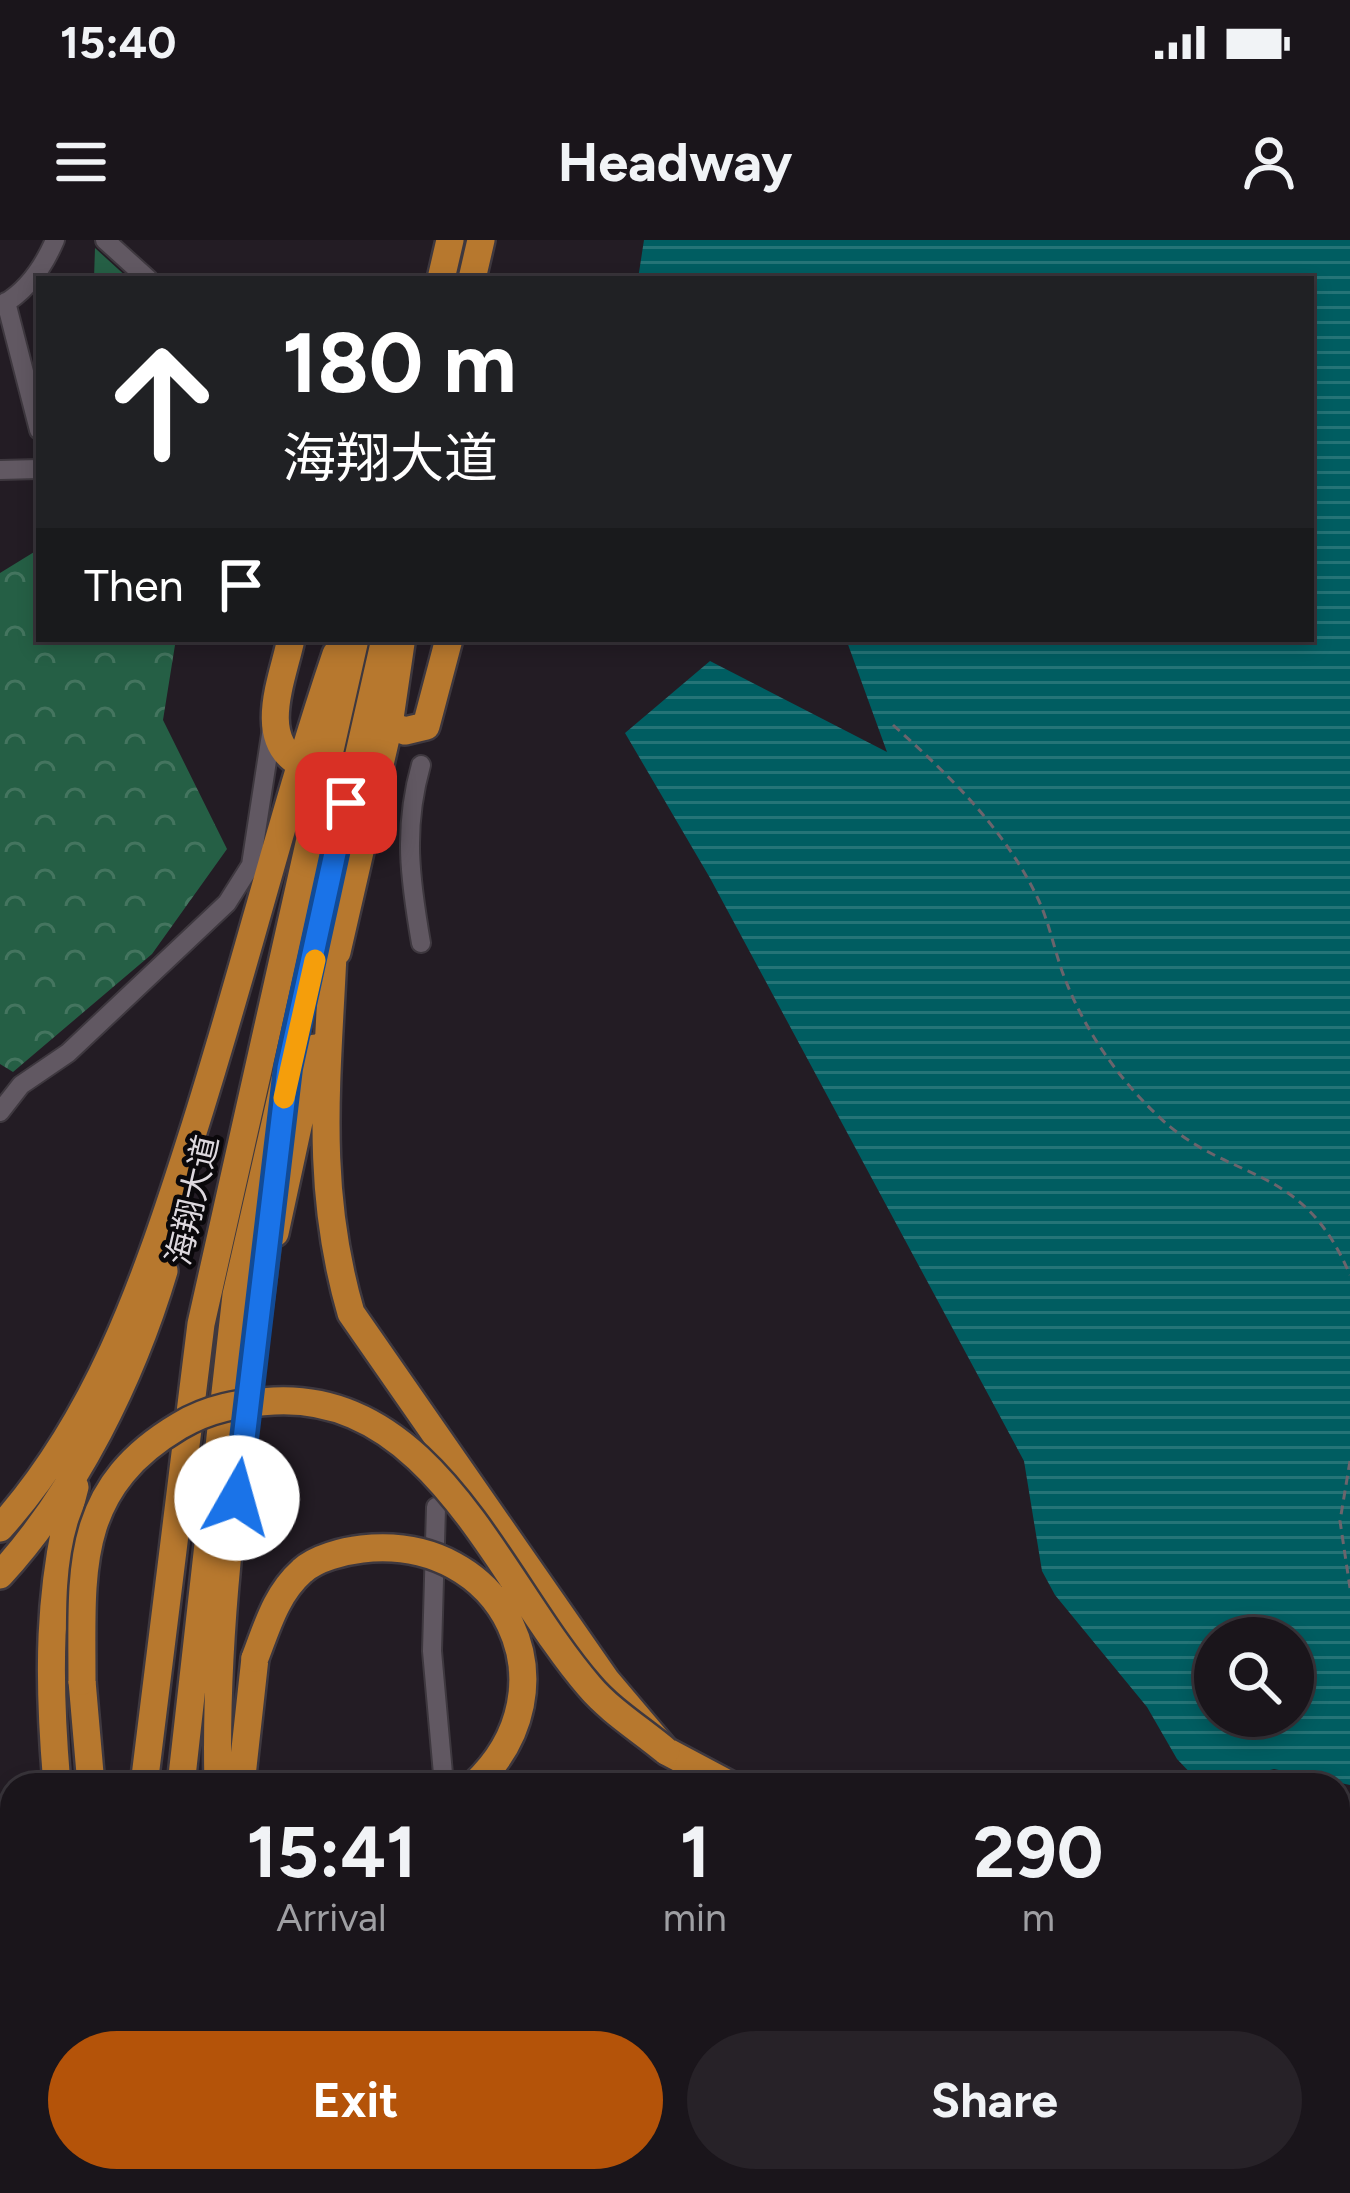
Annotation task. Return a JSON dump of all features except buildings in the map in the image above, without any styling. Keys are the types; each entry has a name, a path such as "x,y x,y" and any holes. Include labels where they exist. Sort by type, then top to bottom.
{"highway":[{"path":"442,276 450,240"},
{"path":"473,276 482,240"},
{"path":"290,642 273,726 285,755 299,763"},
{"path":"0,1575 82,1460 149,1320 299,763 340,642"},
{"name":"海翔大道","path":"145,1773 201,1324 354,642"},
{"name":"海翔大道","path":"182,1773 236,1295 384,642"},
{"path":"256,1334 389,725 401,642"},
{"path":"377,778 406,754 426,726 448,642"},
{"path":"389,725 406,731 426,726"},
{"path":"336,844 324,1180 331,1244 351,1312 606,1680 666,1751"},
{"path":"0,1528 69,1436 106,1370 152,1260 227,1029"},
{"path":"218,1773 216,1719 227,1580 288,1068"},
{"path":"90,1773 82,1681 88,1541 106,1491 139,1450 203,1412 247,1402 310,1399 367,1416 400,1438 434,1474 591,1689 666,1751 707,1773"},
{"path":"56,1773 48,1627 56,1555 82,1460"},
{"path":"242,1773 255,1658 276,1603 304,1568 395,1545 439,1553 470,1572 499,1605 518,1643 522,1690 516,1729 498,1762 486,1773"}],"street":[{"path":"47,273 55,240"},
{"path":"105,240 145,276"},
{"path":"36,281 3,304 36,420"},
{"path":"0,470 36,466"},
{"path":"0,1112 21,1085 68,1053 227,903 251,865 273,726"},
{"path":"421,765 410,804 406,855 421,943"},
{"path":"436,1507 432,1651 443,1773"}],"path":[{"path":"893,725 960,784 1012,856 1039,901 1064,976 1104,1056 1160,1119 1298,1197 1322,1226 1350,1275"},
{"path":"1350,1461 1340,1521 1350,1588"}],"green space":[{"path":"95,248 126,276 94,276"},
{"path":"36,551 36,642 178,642 163,720 227,849 152,954 13,1072 0,1064 0,573"}],"water":[{"path":"644,240 1350,240 1350,1773 1274,1769 1190,1773 1147,1707 1055,1595 1042,1571 1024,1461 710,878 625,733 710,661 887,752 847,642 1314,642 1314,276 638,276"}],"slow traffic":[{"path":"284,1098 315,960"}],"route":[{"path":"237,1498 288,1068 311,981 346,803"}]}
